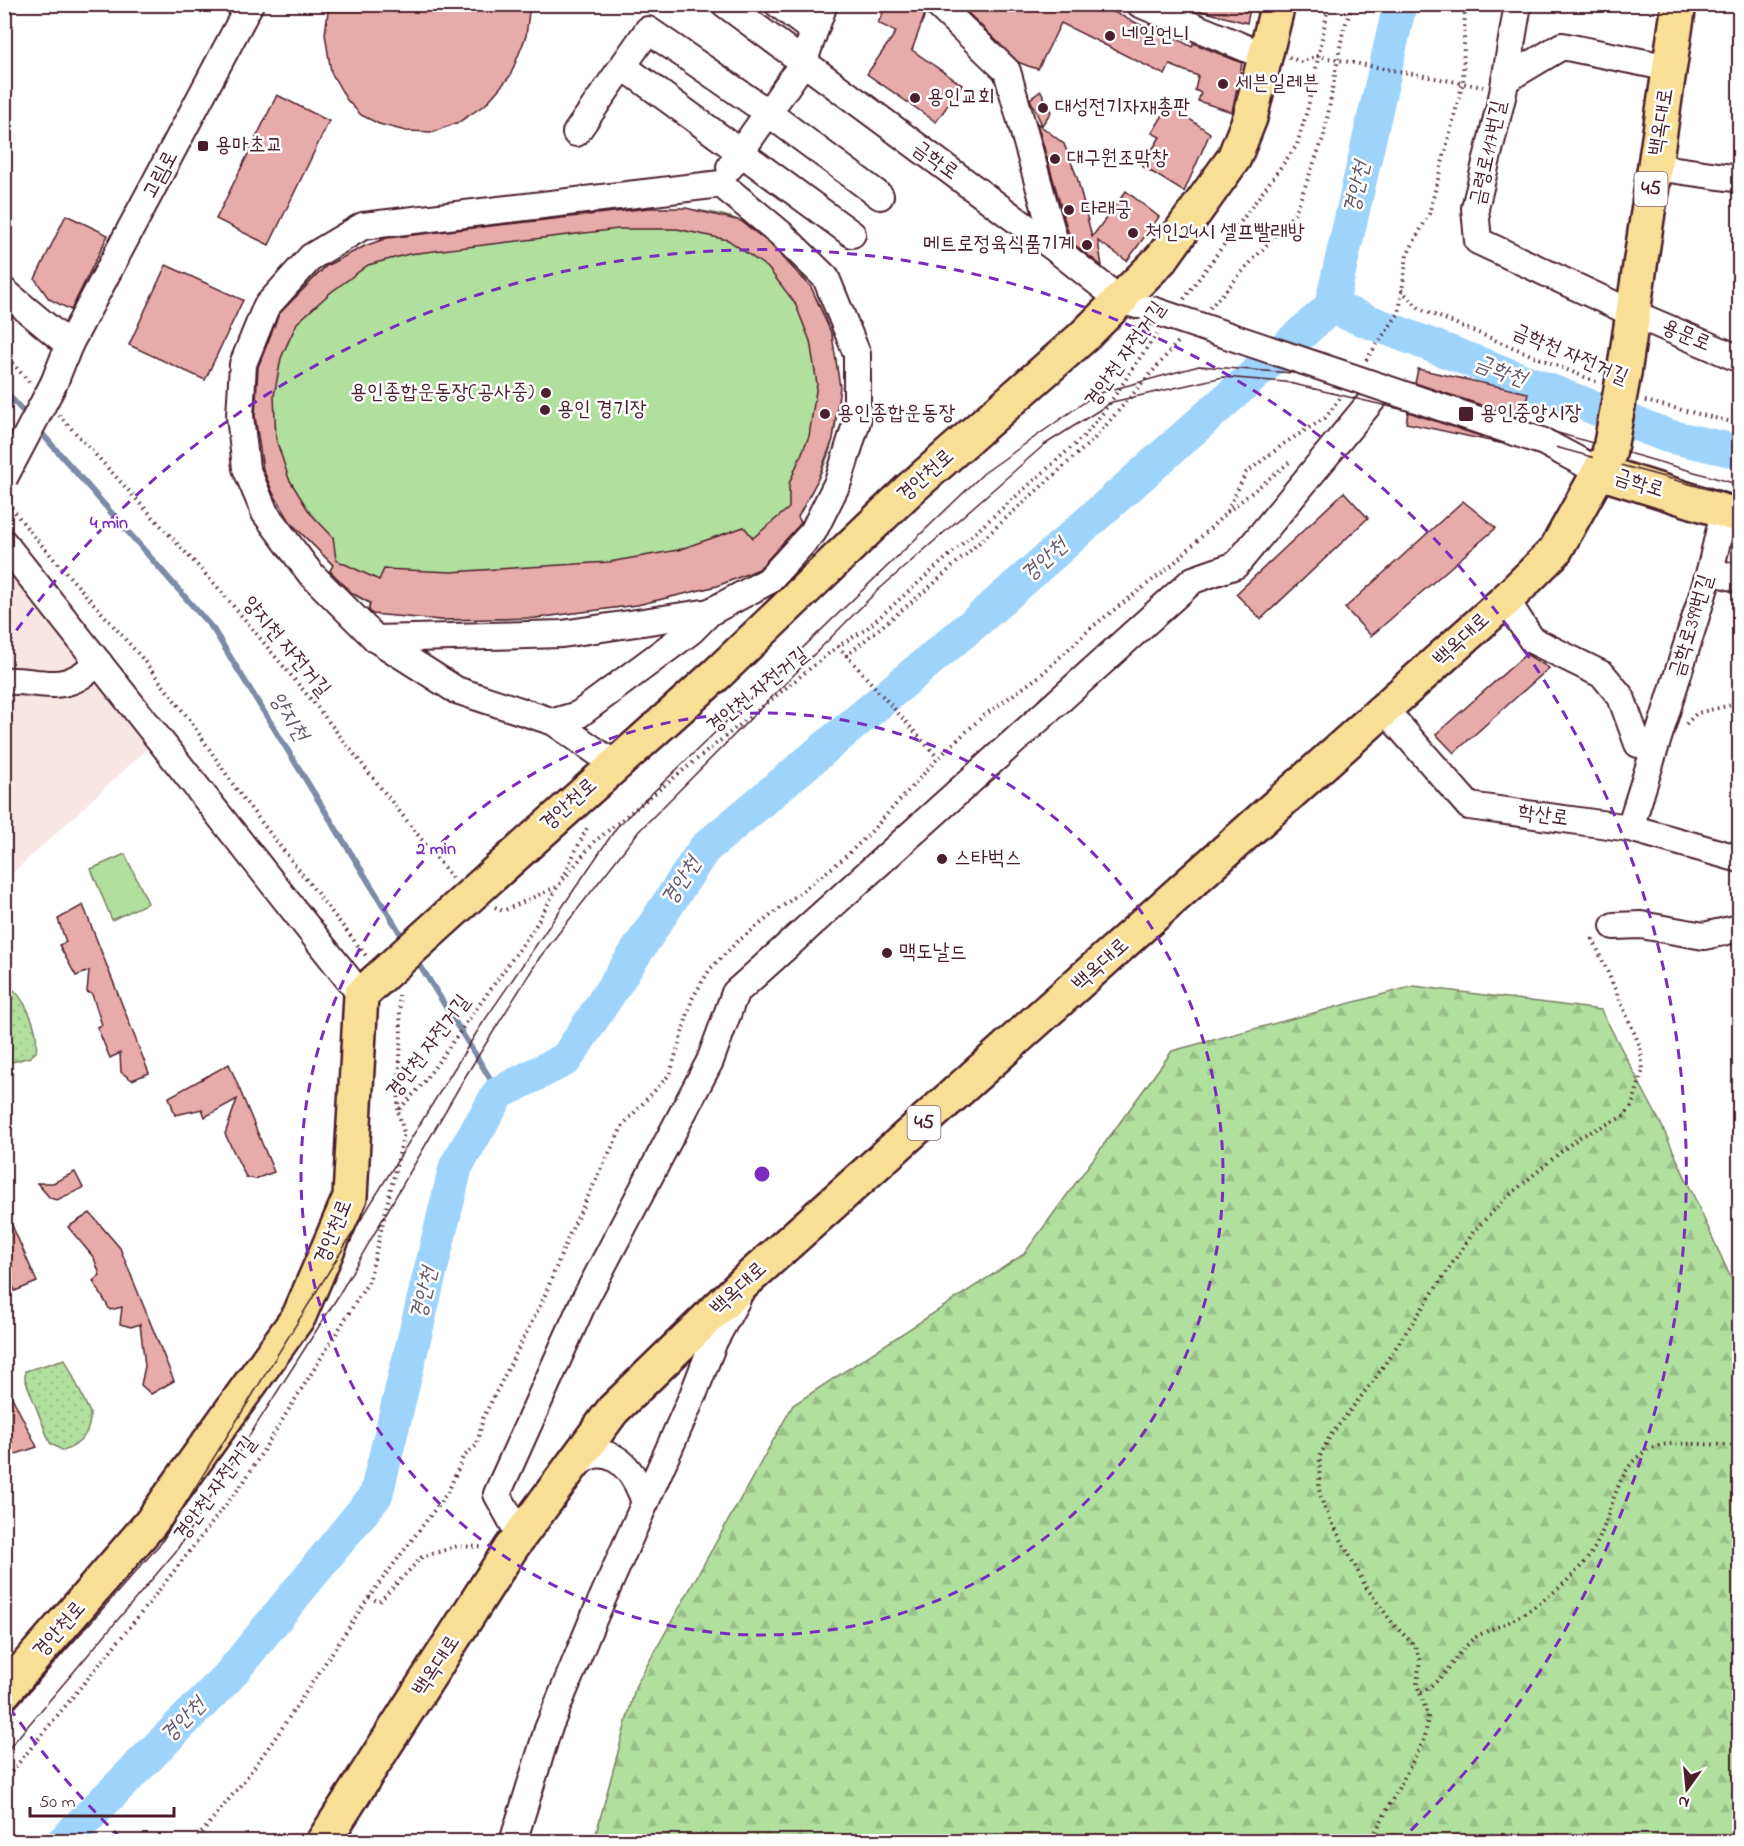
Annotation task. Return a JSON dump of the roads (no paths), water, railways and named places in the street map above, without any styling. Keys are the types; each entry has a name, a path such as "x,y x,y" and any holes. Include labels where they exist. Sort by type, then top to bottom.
{"main road":[{"name":"경안천로","path":"5,1691 150,1524 299,1316 350,1197 375,980 490,888 614,764 718,673 910,489 1083,337 1144,312 1162,258 1234,158 1250,118 1267,57 1278,4"},
{"name":"백옥대로","path":"323,1842 515,1542 613,1410 747,1280 1385,710 1506,600 1555,550 1604,463 1623,386 1679,4"},
{"name":"금학로","path":"1604,463 1732,514"}],"street":[{"name":"고림로","path":"4,478 42,384 69,345 250,4"},
{"name":"금학로","path":"725,4 802,63 1144,312 1382,388 1604,463"},
{"path":"778,4 814,31"},
{"path":"721,184 738,152 802,63 824,4"},
{"path":"937,4 1007,71 1057,250"},
{"path":"1140,4 1267,57"},
{"name":"금령로117번길","path":"1518,4 1505,80 1475,208 1478,241 1632,313"},
{"path":"576,133 648,30 767,112 880,196"},
{"path":"1505,80 1562,46 1670,69"},
{"path":"624,67 852,234"},
{"path":"1655,167 1740,179"},
{"path":"554,722 578,715 691,631 710,612 768,581 813,532 838,482 857,421 857,354 826,278 780,233 721,184 363,226 312,257 266,307 243,364 240,416 246,468 265,513 310,573 376,639 456,690 554,722 614,764"},
{"path":"4,291 69,345"},
{"name":"용문로","path":"1632,313 1740,359"},
{"path":"515,1542 497,1494 583,1303 710,1061 735,993 1193,580 1236,565 1382,388"},
{"name":"금학로399번길","path":"1630,828 1710,571 1732,514"},
{"path":"4,543 99,663 375,980"},
{"path":"1710,571 1740,579"},
{"path":"1506,600 1532,640 1603,675 1621,697 1638,744 1659,734"},
{"path":"376,639 562,634 710,612"},
{"path":"4,681 29,680 56,684 74,680 99,663"},
{"name":"학산로","path":"1385,710 1469,806 1630,828 1740,859"},
{"path":"1614,926 1641,925 1704,936 1740,928"},
{"path":"513,1842 548,1729 714,1341 747,1280"},
{"path":"569,1470 589,1456 605,1455 618,1460 634,1475 645,1503"}],"waterway":[{"name":"경안천","path":"63,1842 228,1677 376,1495 456,1166 499,1093 566,1059 704,849 979,619 1331,307 1400,4"},
{"name":"금학천","path":"1331,307 1668,436 1740,452"},
{"name":"양지천","path":"4,390 30,419"},
{"name":"양지천","path":"38,429 213,629 405,941"},
{"name":"양지천","path":"415,957 499,1093"}],"tram line":[{"path":"4,1720 161,1543 480,1027 617,827 984,473 1096,394 1199,366 1293,373 1395,391 1516,421 1740,485"},
{"path":"4,1754 176,1551 337,1298 465,1077 540,957 639,831 876,592 1044,445 1112,402 1223,377 1285,382 1523,438 1740,498"}],"place":[{"name":"네일언니","path":"1110,36"},
{"name":"세븐일레븐","path":"1223,84"},
{"name":"용인교회","path":"915,98"},
{"name":"대성전기자재총판","path":"1043,108"},
{"name":"용마초교","path":"203,146"},
{"name":"대구원조막창","path":"1055,159"},
{"name":"다래궁","path":"1069,210"},
{"name":"처인24시 셀프빨래방","path":"1133,233"},
{"name":"메트로정육식품기계","path":"1087,245"},
{"name":"용인종합운동장(공사중)","path":"546,393"},
{"name":"용인 경기장","path":"545,410"},
{"name":"용인종합운동장","path":"825,414"},
{"name":"용인중앙시장","path":"1466,414"},
{"name":"스타벅스","path":"942,859"},
{"name":"맥도날드","path":"887,953"}]}
